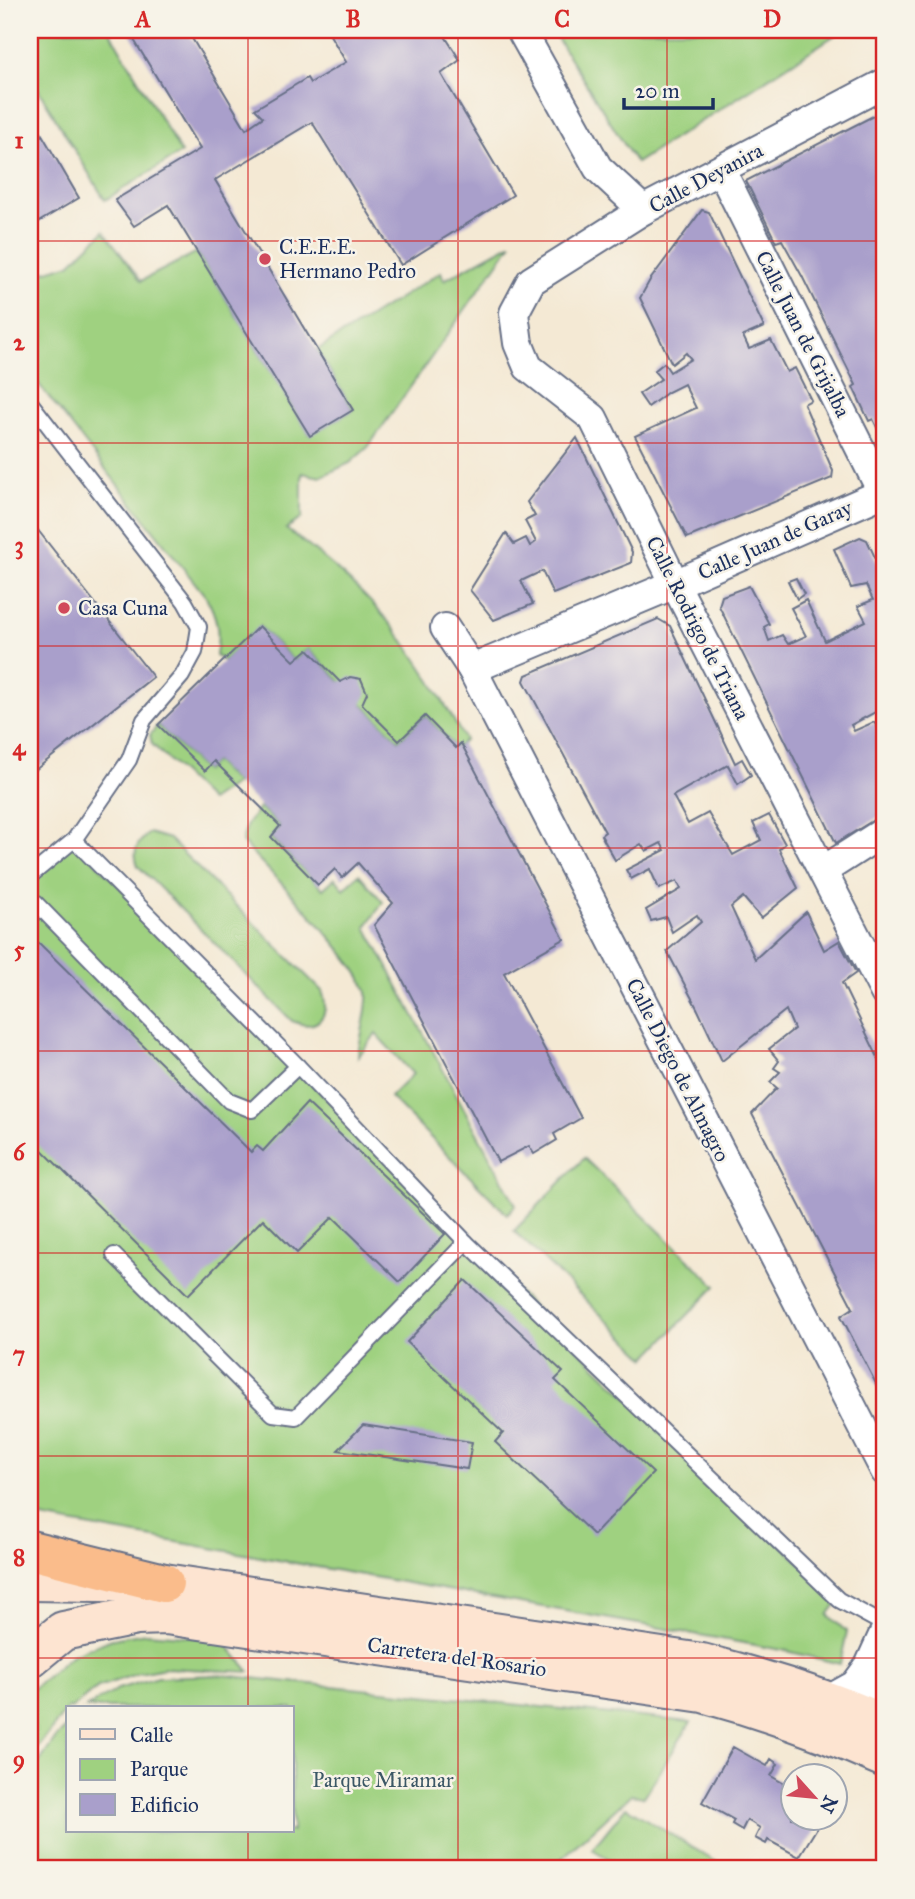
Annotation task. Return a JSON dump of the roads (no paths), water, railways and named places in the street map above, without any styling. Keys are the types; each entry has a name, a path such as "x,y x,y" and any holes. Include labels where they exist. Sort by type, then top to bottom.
{"highway":[{"path":"30,1550 164,1583"}],"main road":[{"name":"Carretera del Rosario","path":"30,1581 164,1583 702,1663 770,1681 845,1716 885,1758"},
{"name":"Carretera del Rosario","path":"30,1658 63,1631 137,1616 166,1615 845,1716"},
{"path":"30,1681 43,1666 96,1623"}],"street":[{"path":"521,30 598,168 643,210"},
{"name":"Calle Deyanira","path":"531,281 643,210 885,83"},
{"name":"Calle Juan de Grijalba","path":"721,170 885,494"},
{"name":"Calle Rodrigo de Triana","path":"531,281 514,313 518,343 528,367 593,418 885,993"},
{"name":"Calle Juan de Garay","path":"472,669 885,494"},
{"name":"Calle Diego de Almagro","path":"445,628 472,669 885,1471"},
{"path":"824,870 885,831"},
{"path":"845,1716 855,1685 869,1666 885,1631"},
{"path":"845,1716 885,1684"}],"lane":[{"path":"30,401 185,602 199,627 195,652 182,676 144,720 129,760 75,840 30,876"},
{"path":"75,840 298,1066 466,1242 839,1600 885,1625"},
{"path":"30,897 229,1101 252,1110 298,1066"},
{"path":"114,1255 273,1414 296,1418 466,1242"}],"place":[{"name":"C.E.E.E. Hermano Pedro","path":"265,259"},
{"name":"Casa Cuna","path":"64,608"}],"park label":[{"name":"Parque Miramar","path":"383,1780"}]}
